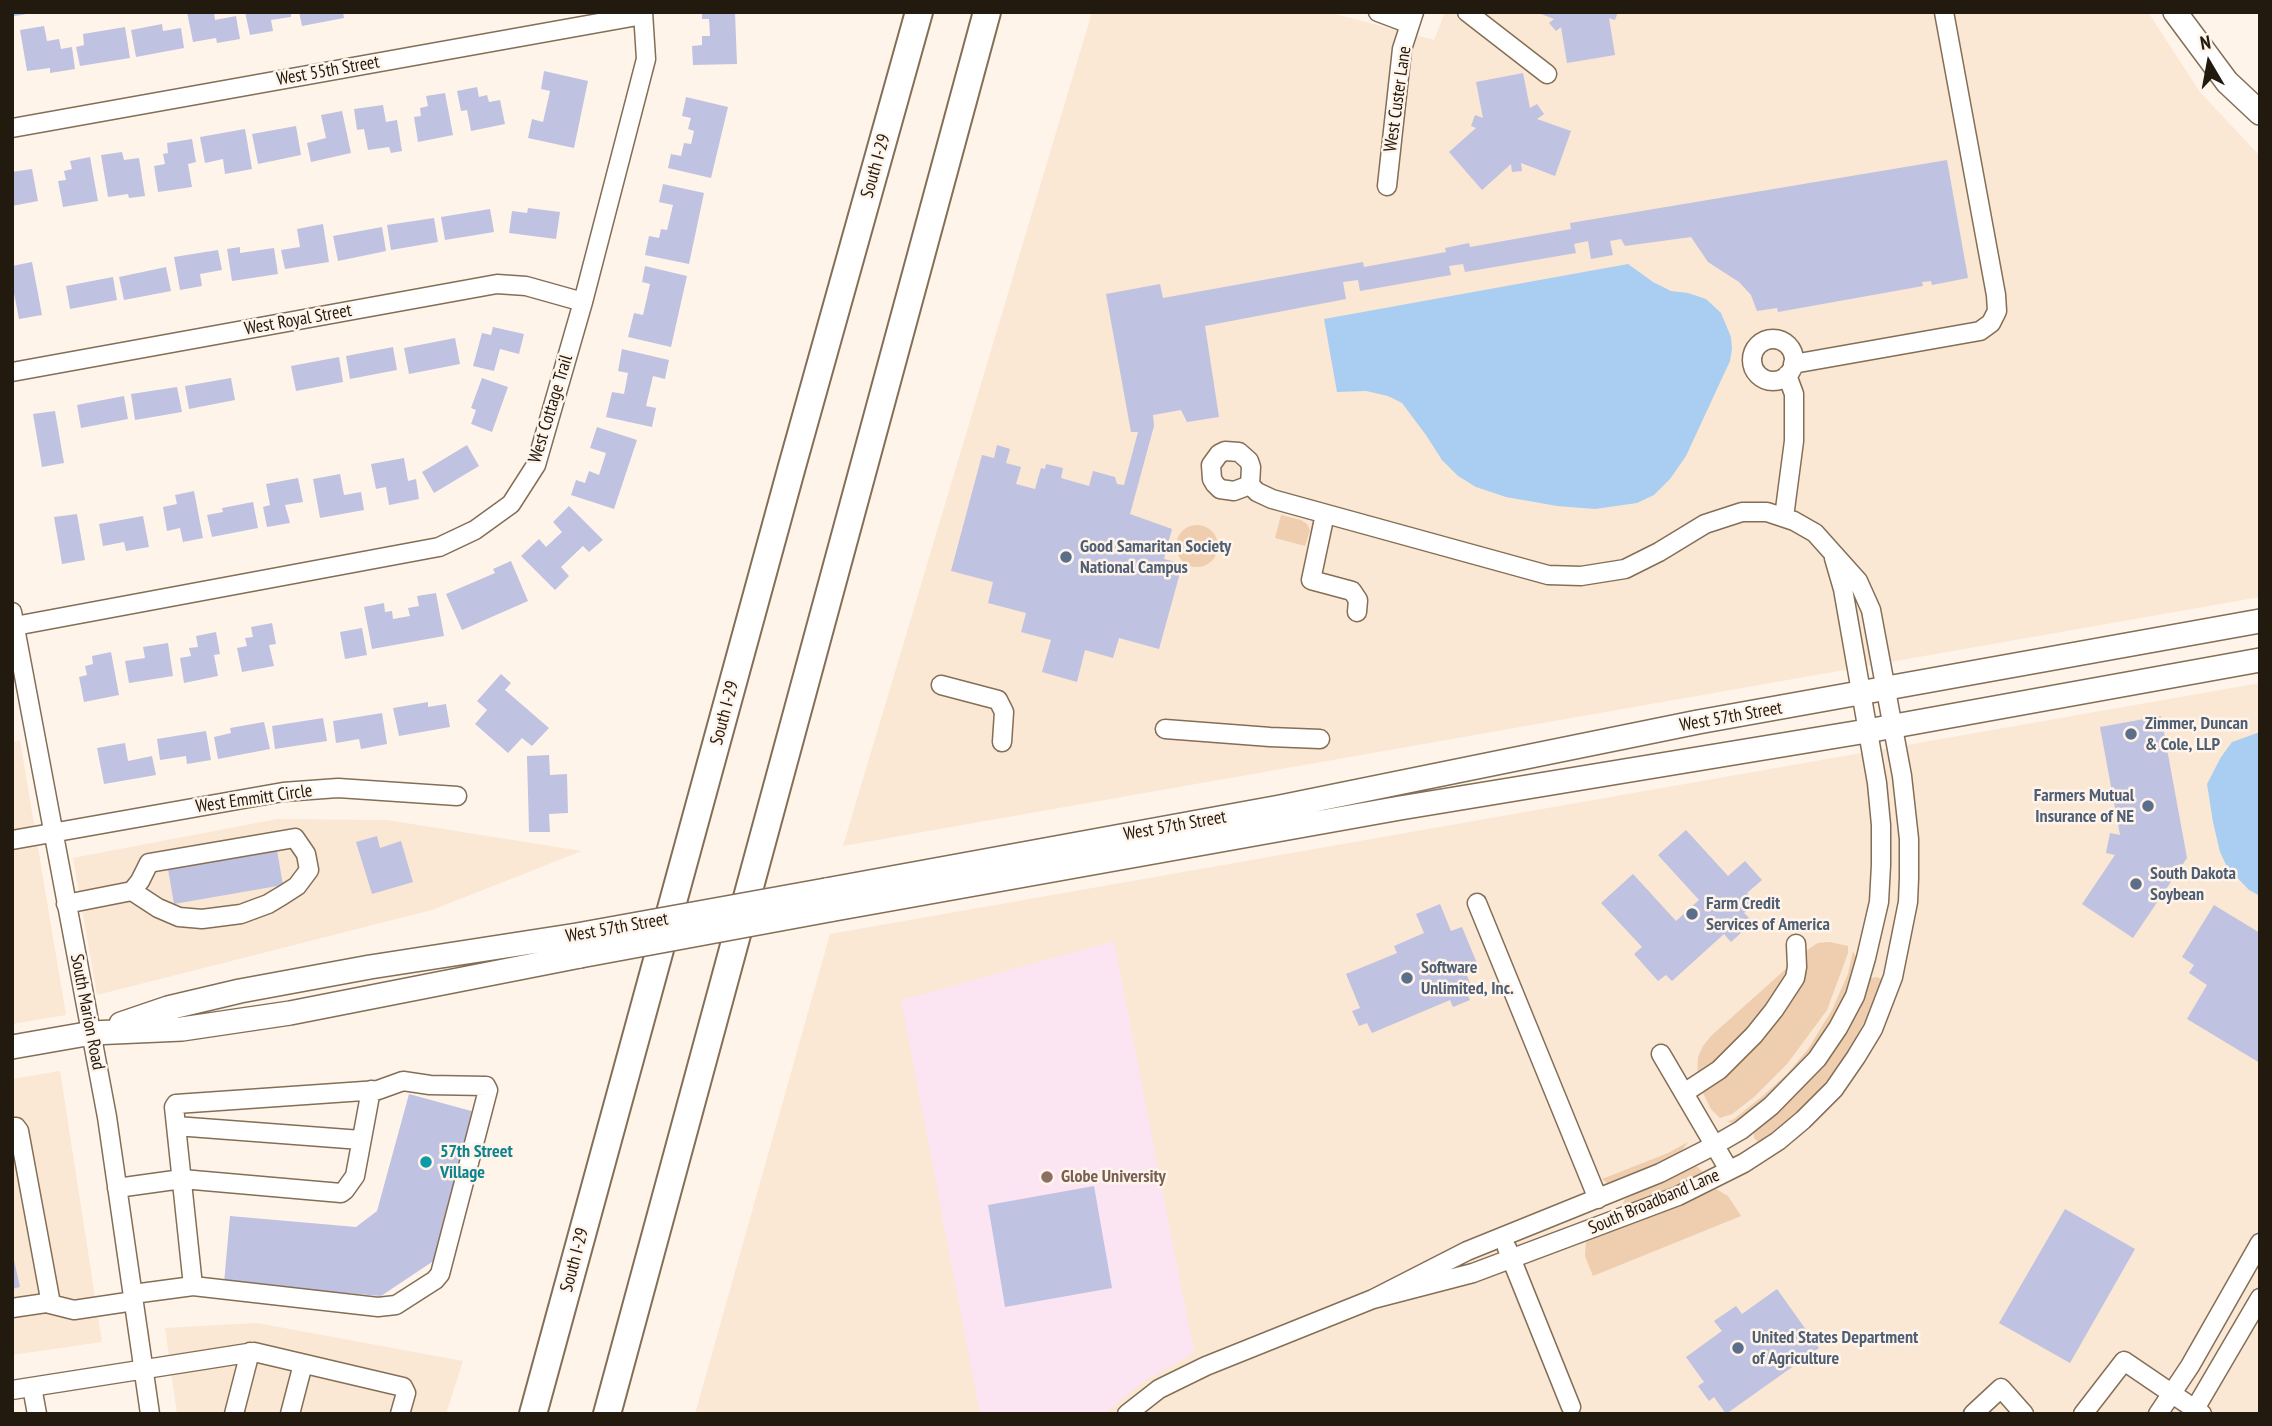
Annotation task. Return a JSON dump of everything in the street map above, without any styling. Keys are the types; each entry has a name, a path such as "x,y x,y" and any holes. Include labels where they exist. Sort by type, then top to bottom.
{"highway":[{"name":"South I-29","path":"533,1414 919,12"},
{"path":"607,1414 987,12"}],"main road":[{"path":"2175,12 2227,82 2260,113"},
{"name":"West 57th Street","path":"12,1047 92,1033 182,1029 278,1015 578,946 827,900 1698,722 2260,621"},
{"name":"West 57th Street","path":"827,900 1867,731 2260,660"},
{"name":"West 57th Street","path":"92,1033 169,1008 240,990 370,967 578,946"}],"street":[{"path":"1378,12 1412,18"},
{"path":"1467,12 1547,74"},
{"path":"1784,517 1794,442 1794,394 1790,370 1980,331 1991,323 1997,311 1944,12"},
{"name":"West 55th Street","path":"12,128 643,13"},
{"name":"West Cottage Trail","path":"14,619 439,547 475,530 511,504 536,466 583,302 646,59 643,13"},
{"name":"West Custer Lane","path":"1387,186 1402,49 1412,18"},
{"name":"West Royal Street","path":"12,372 497,284 526,286 583,302"},
{"name":"South Broadband Lane","path":"1250,485 1257,492 1272,499 1548,575 1580,576 1625,569 1724,516 1742,512 1767,512 1784,517 1815,533 1858,581 1871,610 1894,726 1908,820 1908,902 1893,977 1873,1030 1834,1089 1778,1141 1678,1196 1473,1273 1373,1299"},
{"path":"1325,514 1311,580 1352,591 1358,600 1357,612"},
{"name":"South Broadband Lane","path":"1127,1414 1159,1389 1206,1366 1373,1299 1436,1265 1660,1173 1715,1145 1741,1130 1771,1106 1817,1059 1855,996 1879,902 1881,865 1879,804 1843,589 1833,554"},
{"name":"South Marion Road","path":"14,619 20,694 52,834 92,1033 150,1414"},
{"path":"942,685 998,700 1004,712 1002,742"},
{"path":"1165,729 1320,739"},
{"name":"West Emmitt Circle","path":"12,840 250,797 312,789 338,788 457,796"},
{"path":"66,904 132,891 149,863 295,838 306,854 309,870 296,886 268,904 241,914 202,919 179,917 158,908 132,891"},
{"path":"1477,903 1598,1199"},
{"path":"1684,1093 1719,1070 1754,1035 1774,1010 1795,978 1796,944"},
{"path":"1661,1054 1729,1170"},
{"path":"12,1308 51,1304 74,1310 193,1286 386,1307 396,1305 435,1280 443,1265 488,1090 481,1084 430,1085 403,1081 378,1090 180,1103 174,1107 193,1286"},
{"path":"117,1188 182,1179 341,1193 355,1177 371,1090"},
{"path":"176,1126 362,1140"},
{"path":"12,1127 19,1128 20,1179 51,1304"},
{"path":"1502,1236 1571,1407"},
{"path":"2158,1414 2190,1366 2260,1243"},
{"path":"2083,1414 2124,1361 2196,1412 2260,1298"},
{"path":"234,1414 250,1352"},
{"path":"12,1390 250,1352 403,1387 405,1393 400,1414"},
{"path":"290,1414 303,1364"},
{"path":"32,1387 37,1414"},
{"path":"1973,1414 2001,1388 2024,1414"}],"shaded area":[{"path":"1092,12 1328,12 1434,40 1445,12 2148,12 2200,92 2260,156 2260,597 843,846"},
{"path":"1281,515 1307,524 1310,530 1305,546 1275,538"},
{"path":"1197,525 1212,531 1218,546 1212,561 1197,567 1182,561 1176,546 1182,531"},
{"path":"2260,683 2260,1414 695,1414 830,934"},
{"path":"20,740 66,1015 12,1024 12,742"},
{"path":"277,819 387,820 582,851 432,910 97,995 73,858"},
{"name":"Globe University","path":"1114,941 1194,1353 1144,1381 1104,1414 980,1414 901,1000"},
{"path":"1830,942 1848,946 1848,953 1827,1010 1787,1064 1754,1097 1732,1114 1720,1118 1711,1109 1697,1081 1698,1057 1703,1046 1807,950 1818,943"},
{"path":"1853,951 1857,960 1856,967 1846,994 1820,1041 1779,1089 1735,1123 1727,1122 1764,1095 1788,1073 1808,1049 1832,1010 1848,974"},
{"path":"1869,979 1882,979 1882,984 1875,1003 1844,1059 1799,1112 1763,1143 1758,1142 1754,1133 1788,1103 1834,1051"},
{"path":"60,1071 102,1342 12,1355 12,1079"},
{"path":"1688,1142 1677,1157 1607,1183 1602,1179 1668,1153"},
{"path":"1696,1166 1702,1171 1700,1178 1626,1207 1623,1203 1625,1199"},
{"path":"1716,1189 1728,1196 1741,1216 1593,1276 1585,1256 1586,1242"},
{"path":"257,1323 463,1361 446,1414 177,1414 165,1328"}],"water":[{"path":"1628,264 1671,291 1706,299 1721,313 1731,337 1732,349 1730,361 1686,456 1670,479 1654,495 1637,503 1595,509 1557,506 1506,497 1476,487 1458,476 1442,460 1402,403 1388,396 1366,391 1337,392 1324,319"},
{"path":"2260,732 2260,896 2249,890 2227,867 2220,852 2207,784 2232,742"}],"building":[{"path":"187,12 214,12 215,20 236,16 240,39 217,43 216,38 193,42"},
{"path":"245,12 291,12 291,17 271,20 273,31 250,35"},
{"path":"299,12 343,12 344,18 302,26"},
{"path":"702,12 735,12 737,64 693,65 692,46 702,45 702,36 710,36 709,19 702,19"},
{"path":"1536,12 1618,12 1615,20 1609,18 1615,55 1567,63 1561,27 1556,31 1549,23 1554,19"},
{"path":"162,24 163,31 181,28 184,48 136,57 131,30"},
{"path":"44,26 47,41 59,39 61,49 72,47 75,69 50,73 50,68 27,71 20,30"},
{"path":"125,27 130,58 80,66 76,47 84,45 83,34"},
{"path":"544,71 588,81 574,148 528,138 532,119 543,122 550,91 541,89"},
{"path":"1523,73 1530,108 1537,104 1544,114 1537,119 1571,131 1555,176 1521,163 1522,171 1512,172 1511,164 1482,190 1449,152 1476,128 1471,126 1475,115 1483,118 1476,82"},
{"path":"477,87 479,97 487,95 489,102 500,100 505,124 471,131 467,110 461,111 457,91"},
{"path":"445,93 453,135 418,142 414,117 421,116 420,108 428,106 426,96"},
{"path":"686,97 728,107 711,178 668,168 671,154 681,156 684,143 691,144 694,131 688,129 691,118 682,116"},
{"path":"383,105 386,122 397,120 402,151 391,153 389,147 368,150 364,129 357,130 354,109"},
{"path":"342,111 351,153 311,162 307,143 326,138 321,115"},
{"path":"296,126 301,155 258,164 252,134"},
{"path":"245,129 252,169 225,174 223,159 205,163 200,137"},
{"path":"192,139 196,162 188,164 192,187 158,192 154,166 165,164 163,154 168,153 167,143"},
{"path":"122,152 124,160 139,158 145,196 129,198 128,194 108,197 101,155"},
{"path":"90,157 98,201 63,207 58,181 66,180 64,171 72,169 70,161"},
{"path":"1947,160 1968,278 1932,285 1931,281 1922,282 1923,286 1778,312 1777,308 1757,311 1751,295 1739,282 1708,262 1691,237 1625,246 1621,239 1610,241 1613,255 1591,259 1588,241 1574,244 1576,253 1465,272 1463,264 1449,266 1451,275 1360,291 1358,280 1343,282 1346,299 1205,326 1219,417 1187,422 1181,410 1153,415 1154,426 1130,514 1172,529 1164,559 1176,562 1173,572 1180,573 1159,649 1119,638 1113,658 1085,650 1077,682 1042,672 1051,640 1021,632 1026,613 988,603 993,582 951,571 982,455 994,458 997,445 1010,449 1006,463 1021,467 1016,484 1035,489 1041,468 1045,469 1046,464 1063,468 1061,478 1089,486 1093,471 1115,477 1117,484 1124,485 1138,432 1131,432 1106,294 1160,284 1163,298 1363,262 1364,267 1446,252 1445,248 1469,243 1470,247 1571,229 1570,223"},
{"path":"32,169 38,201 12,206 12,172"},
{"path":"663,184 704,193 689,264 645,255 649,236 659,238 661,229 667,230 673,205 659,202"},
{"path":"528,208 560,212 556,239 509,233 512,211 527,213"},
{"path":"490,209 494,232 445,240 441,217"},
{"path":"434,218 438,242 391,250 387,225"},
{"path":"323,224 329,262 285,269 281,250 300,247 297,229"},
{"path":"382,227 386,251 338,261 333,236"},
{"path":"240,247 240,253 274,248 278,274 232,281 227,249"},
{"path":"218,250 222,270 200,274 202,286 180,290 174,257"},
{"path":"32,262 42,315 19,319 12,283 12,266"},
{"path":"645,266 687,276 671,347 628,337 634,313 643,315 650,284 642,282"},
{"path":"166,267 171,291 124,300 119,277"},
{"path":"113,277 117,300 70,309 66,286"},
{"path":"493,327 524,334 519,354 500,349 494,371 473,366 482,333 491,335"},
{"path":"455,338 460,364 409,374 404,348"},
{"path":"393,347 397,370 350,379 346,356"},
{"path":"622,349 669,360 665,379 653,376 646,406 656,408 652,427 606,417 612,392 624,394 628,373 618,371"},
{"path":"339,357 343,382 296,391 291,366"},
{"path":"231,378 235,400 189,409 185,386"},
{"path":"482,378 508,387 492,432 471,424 476,410 471,408"},
{"path":"177,387 182,412 135,420 131,394"},
{"path":"124,396 128,419 81,428 77,405"},
{"path":"55,411 64,463 42,467 33,414"},
{"path":"597,427 637,440 614,509 571,495 576,480 585,483 589,471 599,475 606,453 590,448"},
{"path":"467,445 479,466 434,493 422,472"},
{"path":"404,458 408,481 416,479 419,499 389,505 386,487 376,489 371,464"},
{"path":"340,474 344,495 361,492 364,510 320,518 313,479"},
{"path":"298,478 303,502 285,505 290,523 267,527 263,507 270,505 266,484"},
{"path":"194,491 203,538 183,542 180,528 167,531 163,507 177,504 175,495"},
{"path":"253,502 258,528 212,537 207,515 223,512 222,508"},
{"path":"569,506 603,540 589,552 583,546 561,567 569,576 555,590 521,556 539,539 546,547 562,532 553,522"},
{"path":"77,514 85,560 62,564 54,517"},
{"path":"143,516 149,547 126,551 124,542 103,546 99,524"},
{"path":"511,561 528,601 462,630 446,594 495,573 493,569"},
{"path":"436,593 444,636 372,649 364,607 384,603 385,612 392,611 393,619 410,616 408,608 419,606 417,596"},
{"path":"272,623 276,644 269,645 274,666 242,672 237,648 247,646 245,638 253,637 251,627"},
{"path":"362,628 367,655 345,659 340,632"},
{"path":"216,632 220,654 214,655 218,676 184,683 180,658 191,656 189,648 198,647 196,636"},
{"path":"168,643 173,676 129,683 125,661 145,658 143,647"},
{"path":"111,652 119,695 84,702 79,677 87,675 85,666 93,664 92,656"},
{"path":"501,674 511,683 505,690 549,728 532,746 522,738 508,753 475,724 487,710 477,701"},
{"path":"428,702 428,707 446,704 450,727 399,736 393,708"},
{"path":"382,713 387,744 361,749 359,739 336,743 333,721"},
{"path":"2161,716 2187,858 2133,938 2082,904 2115,855 2106,853 2110,833 2120,835 2100,727"},
{"path":"323,718 327,741 275,749 272,726"},
{"path":"264,722 270,749 218,759 214,737 231,733 230,728"},
{"path":"206,731 211,760 187,764 186,756 160,760 157,739"},
{"path":"125,743 128,761 152,756 156,775 104,784 97,748"},
{"path":"549,755 550,775 567,774 568,813 549,814 550,832 529,832 527,756"},
{"path":"1686,830 1728,876 1745,861 1762,880 1747,893 1755,902 1744,913 1753,922 1731,942 1724,934 1672,981 1666,975 1658,981 1634,954 1642,947 1601,903 1633,874 1676,921 1699,900 1658,855"},
{"path":"377,836 380,848 401,841 413,882 372,894 356,842"},
{"path":"277,850 283,885 174,904 168,869"},
{"path":"1440,904 1451,931 1462,927 1479,968 1466,973 1472,988 1466,991 1470,1000 1453,1007 1450,1000 1372,1033 1367,1023 1359,1026 1352,1011 1360,1008 1346,974 1397,953 1394,946 1424,933 1416,914"},
{"path":"2214,905 2260,933 2260,1063 2187,1019 2207,985 2189,973 2194,965 2182,957"},
{"name":"57th Street Village","path":"409,1094 475,1112 435,1260 381,1296 224,1283 230,1216 356,1227 377,1211"},
{"path":"1094,1186 1112,1288 1005,1307 988,1205"},
{"path":"2065,1209 2135,1249 2070,1363 1999,1323"},
{"path":"12,1251 20,1287 12,1289"},
{"path":"1777,1289 1819,1348 1726,1414 1714,1397 1709,1401 1698,1386 1704,1382 1686,1357 1722,1331 1714,1321 1736,1306 1742,1314"}],"waterway":[{"path":"12,14 24,12"}],"place":[{"name":"Good Samaritan Society National Campus","path":"1066,557"},
{"name":"Zimmer, Duncan & Cole, LLP","path":"2131,734"},
{"name":"Farmers Mutual Insurance of NE","path":"2148,806"},
{"name":"South Dakota Soybean","path":"2136,884"},
{"name":"Farm Credit Services of America","path":"1692,914"},
{"name":"Software Unlimited, Inc.","path":"1407,978"},
{"name":"57th Street Village","path":"426,1162"},
{"name":"Globe University","path":"1047,1177"},
{"name":"United States Department of Agriculture","path":"1738,1348"}]}
